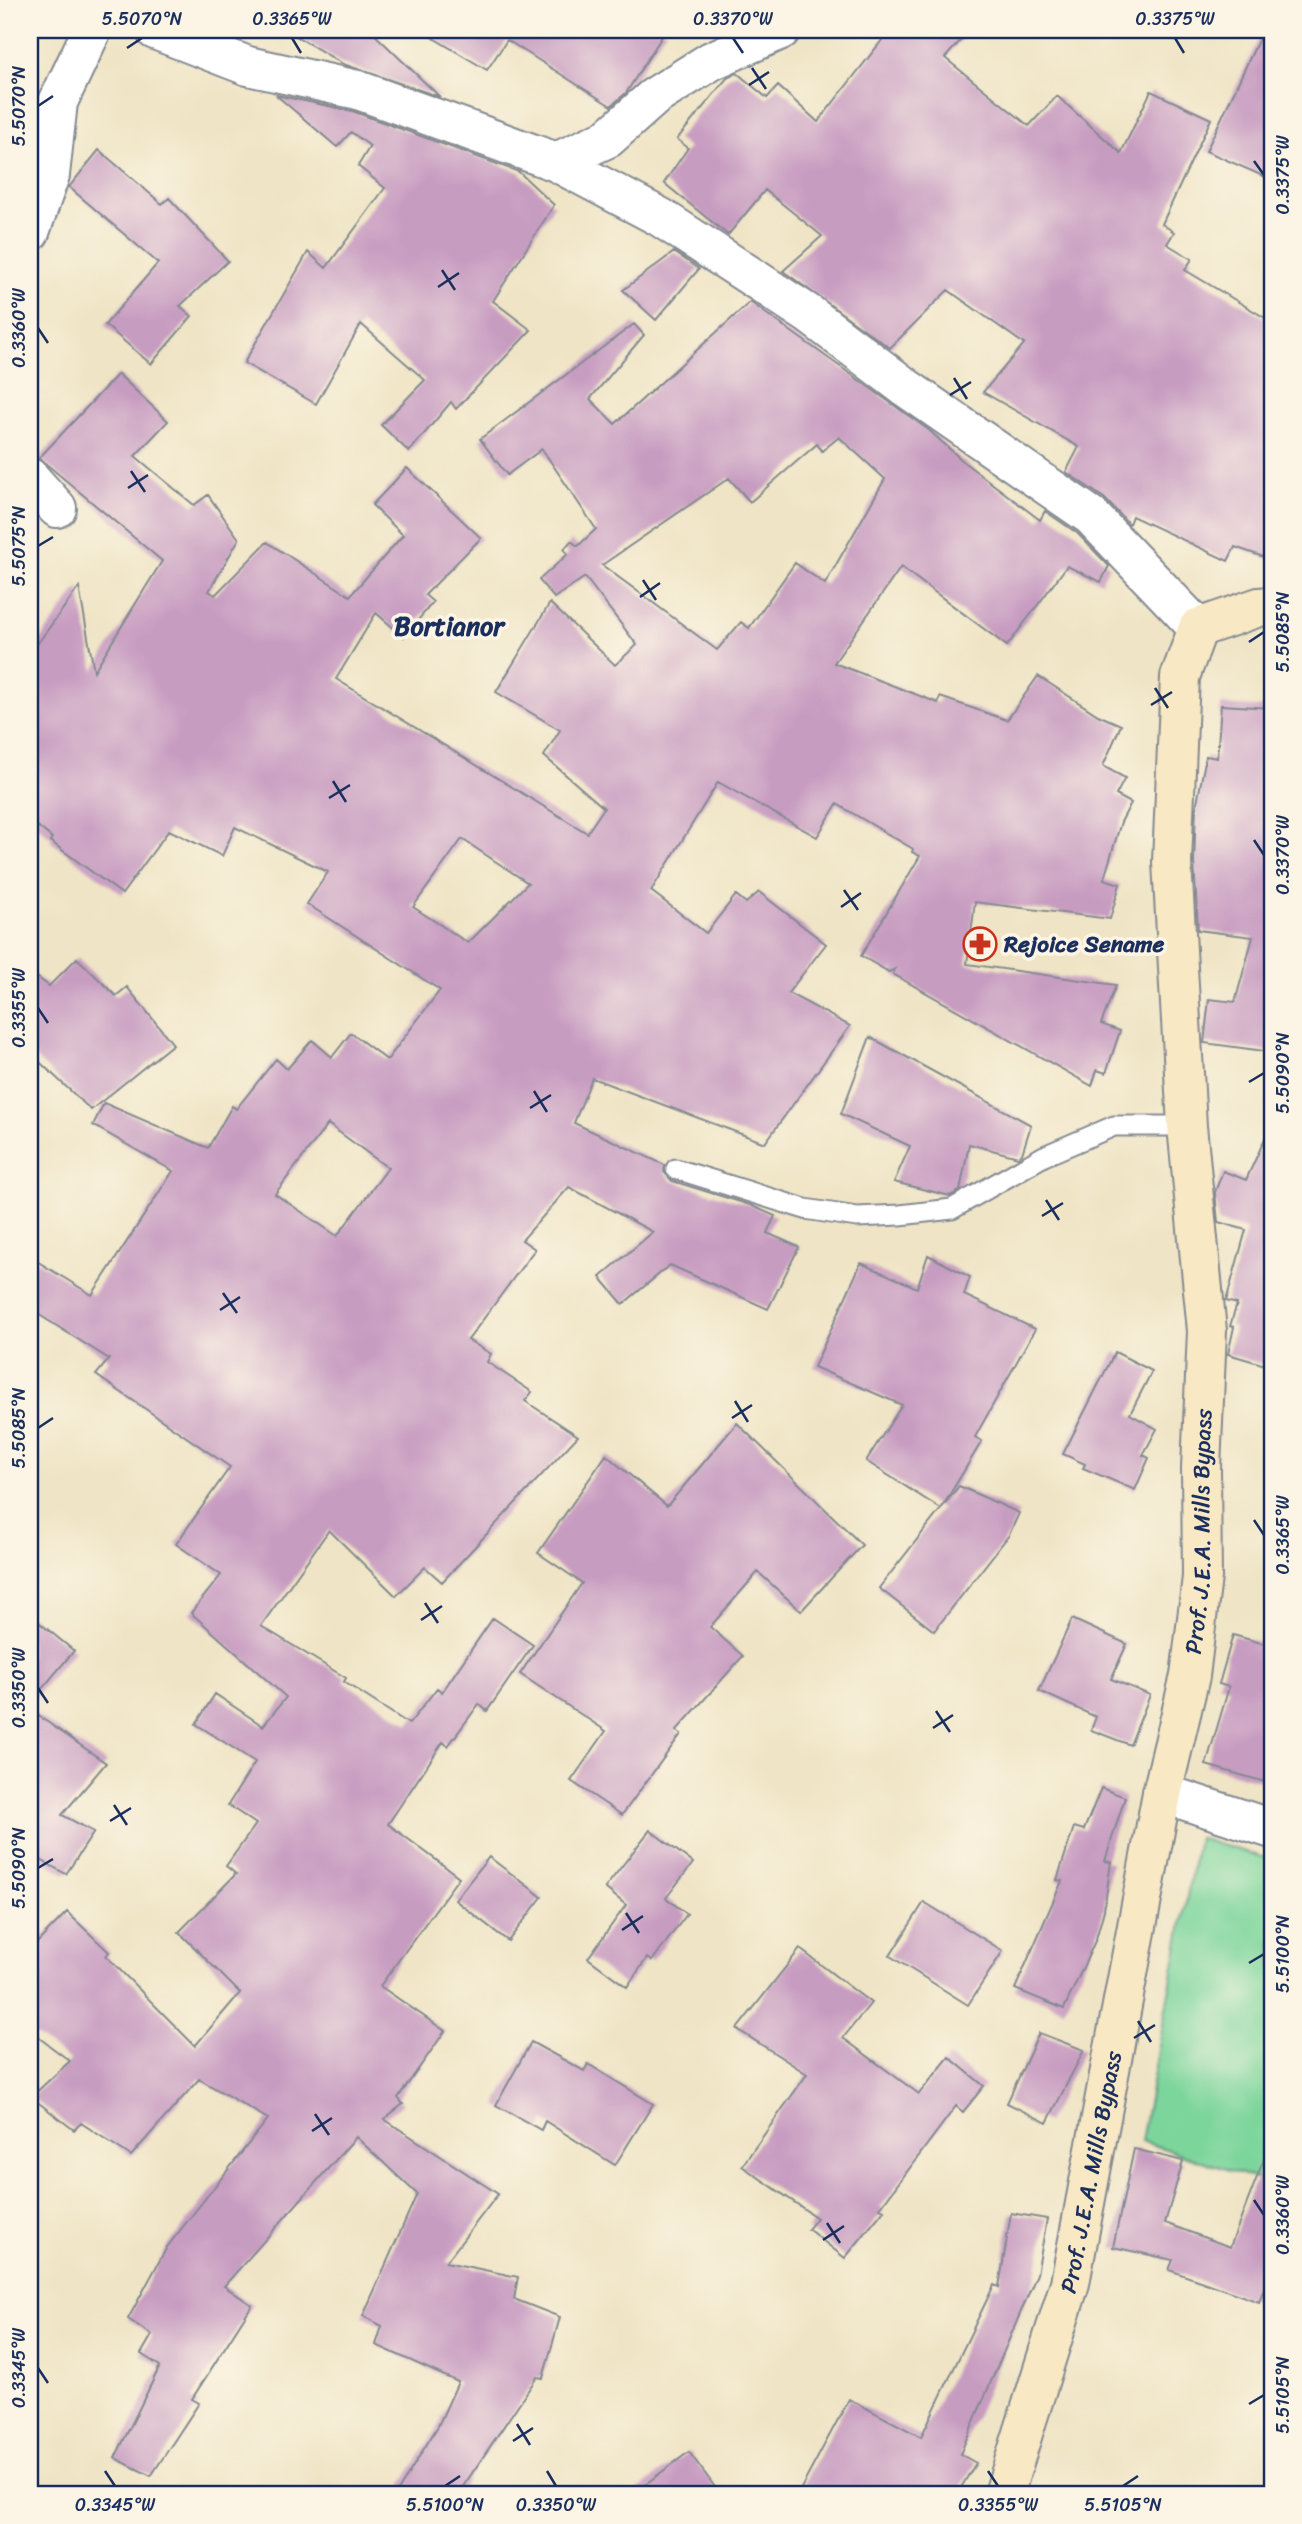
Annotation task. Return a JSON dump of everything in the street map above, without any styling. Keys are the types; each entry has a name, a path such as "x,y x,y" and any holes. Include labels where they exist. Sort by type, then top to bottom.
{"street":[{"path":"30,232 50,176 58,102 92,30"},
{"path":"155,30 248,66 358,90 556,162 660,217 810,315 905,387 1091,516 1198,628 1259,607 1272,606"},
{"path":"556,162 608,138 654,97 712,61 781,30"},
{"path":"30,478 57,509"},
{"name":"Prof. J.E.A. Mills Bypass","path":"1004,2494 1070,2283 1162,1793 1190,1676 1202,1577 1201,1468 1207,1331 1187,1126 1172,862 1173,781 1180,677 1198,628"},
{"path":"1162,1793 1272,1829"}],"lane":[{"path":"676,1169 805,1209 857,1217 900,1215 952,1209 1044,1156 1114,1126 1187,1126"}],"green space":[{"path":"1198,1838 1272,1860 1272,2184 1141,2141"}],"building":[{"path":"286,30 370,30 440,97 343,64"},
{"path":"420,30 666,30 626,93 611,106 507,40 487,70"},
{"path":"890,30 970,30 945,58 1029,126 1057,96 1121,153 1151,91 1211,119 1162,224 1174,232 1167,244 1192,259 1185,270 1272,322 1272,560 1235,547 1228,561 1132,516 1129,524 1104,498 1066,472 1079,447 983,392 1024,344 948,290 890,348 783,271 822,236 765,190 728,235 664,183 688,148 677,139 727,78 737,73 767,98 778,86 818,122"},
{"path":"1263,30 1272,30 1272,180 1206,151"},
{"path":"276,95 352,111 519,172 554,205 493,301 531,330 456,409 451,402 409,452 381,425 425,380 361,324 316,404 244,363 308,252 326,268 385,188 358,166 370,146 351,132 337,147"},
{"path":"99,150 162,204 169,198 228,261 180,306 192,316 151,364 105,325 158,263 69,187"},
{"path":"674,252 699,269 656,320 623,290"},
{"path":"750,302 930,431 965,463 1040,520 1045,511 1077,533 1109,566 1101,582 1067,566 1007,646 901,567 834,663 938,703 940,697 1007,720 1038,676 1098,715 1121,725 1103,766 1125,778 1116,795 1131,803 1121,822 1104,879 1120,884 1110,919 975,902 967,964 1116,985 1101,1024 1120,1031 1106,1073 1097,1070 1092,1086 893,974 895,969 889,972 861,956 920,856 912,852 913,849 837,804 817,837 718,782 651,891 706,933 736,895 746,903 759,892 826,944 788,993 850,1026 765,1143 592,1078 574,1123 665,1165 664,1172 672,1181 750,1205 775,1216 767,1233 799,1247 768,1309 670,1265 623,1304 600,1277 653,1232 569,1187 522,1240 535,1249 468,1340 491,1354 487,1362 532,1392 525,1401 578,1436 442,1582 425,1567 396,1596 329,1530 261,1626 346,1678 344,1682 409,1724 437,1688 442,1692 493,1618 533,1645 487,1711 479,1704 448,1746 443,1742 388,1824 459,1877 380,1986 445,2031 398,2098 403,2104 384,2119 498,2194 446,2262 518,2277 514,2299 560,2317 543,2378 537,2377 458,2494 396,2494 438,2426 458,2382 376,2345 382,2326 363,2316 417,2194 356,2137 224,2286 252,2305 192,2399 199,2403 151,2476 115,2458 160,2366 141,2354 152,2335 128,2319 167,2247 268,2119 199,2079 131,2156 81,2123 74,2130 31,2097 70,2061 30,2031 30,1950 67,1912 109,1952 106,1956 195,2046 240,1993 179,1932 236,1874 226,1866 256,1824 228,1805 255,1762 196,1724 215,1694 263,1726 286,1697 191,1613 221,1575 176,1544 230,1467 96,1375 109,1359 30,1309 30,1257 92,1295 173,1171 93,1125 104,1103 208,1148 232,1106 236,1109 276,1059 287,1069 312,1040 332,1057 351,1033 387,1060 440,990 307,904 328,872 235,827 222,856 169,830 122,894 50,841 52,838 30,820 30,654 79,587 94,671 162,561 39,458 118,374 168,421 135,456 194,505 208,495 239,539 209,591 215,595 267,542 350,596 403,535 372,505 407,468 481,538 425,595 433,602 404,637 376,613 336,679 587,833 604,808 544,756 560,730 496,692 550,603 615,665 637,645 585,577 554,598 539,580 568,554 564,549 571,541 578,546 596,529 542,449 507,475 480,439 634,324 644,335 590,399 615,424","holes":["839,437 885,479 825,584 795,563 749,628 741,622 717,650 602,565 729,478 750,502 817,444 822,451","462,839 528,883 468,943 413,907","328,1124 388,1168 337,1236 275,1194"]},
{"path":"1221,705 1272,708 1272,1052 1204,1043 1209,999 1235,1002 1253,937 1198,930 1194,862 1196,808 1206,756 1217,758"},
{"path":"77,958 116,996 127,987 173,1044 91,1110 30,1053 30,972 49,986"},
{"path":"870,1037 1031,1125 1022,1154 1018,1157 969,1144 960,1191 950,1196 894,1182 910,1146 841,1114"},
{"path":"1272,1123 1272,1367 1228,1354 1234,1327 1230,1326 1237,1304 1226,1301 1246,1230 1218,1222 1215,1192 1223,1171 1246,1180"},
{"path":"928,1255 970,1277 964,1295 1035,1329 975,1437 982,1441 941,1509 866,1461 902,1405 814,1367 861,1263 917,1288"},
{"path":"1115,1352 1152,1371 1130,1414 1157,1429 1143,1455 1149,1458 1135,1490 1083,1468 1085,1464 1063,1454"},
{"path":"737,1423 862,1545 801,1611 758,1572 710,1627 743,1656 676,1731 681,1734 622,1815 571,1781 606,1731 520,1674 582,1583 538,1553 606,1455 667,1506"},
{"path":"959,1486 1019,1513 1009,1535 934,1631 879,1588"},
{"path":"30,1615 74,1651 30,1703"},
{"path":"1072,1619 1127,1644 1111,1679 1150,1695 1130,1745 1091,1730 1096,1717 1039,1691"},
{"path":"1233,1635 1272,1646 1272,1784 1206,1765 1229,1687 1219,1684"},
{"path":"30,1710 106,1763 62,1815 94,1832 66,1874 30,1854"},
{"path":"1101,1788 1125,1797 1105,1861 1111,1862 1104,1910 1096,1939 1064,2009 1015,1989 1062,1881 1057,1880 1074,1827 1084,1830"},
{"path":"650,1830 693,1863 666,1898 687,1914 652,1961 647,1958 627,1987 588,1958 626,1905 605,1888"},
{"path":"489,1857 542,1897 508,1941 455,1900"},
{"path":"924,1902 1003,1951 968,2005 890,1956"},
{"path":"800,1949 871,2003 843,2038 919,2094 949,2057 984,2086 963,2112 956,2106 880,2208 884,2210 845,2258 808,2229 817,2218 742,2166 807,2074 737,2029"},
{"path":"1039,2033 1084,2050 1047,2123 1007,2103"},
{"path":"531,2042 584,2071 588,2064 653,2104 615,2165 545,2121 541,2130 496,2105"},
{"path":"1269,2146 1272,2146 1272,2267 1259,2302 1169,2270 1173,2260 1113,2247 1134,2149 1183,2161 1165,2223 1230,2247"},
{"path":"1011,2213 1047,2219 1037,2274 960,2454 976,2463 957,2494 798,2494 849,2399 921,2437 994,2285 999,2287"},
{"path":"689,2452 720,2494 632,2494"}],"place":[{"name":"Rejoice Sename","path":"980,944"}],"district":[{"name":"Bortianor","path":"449,626"}]}
